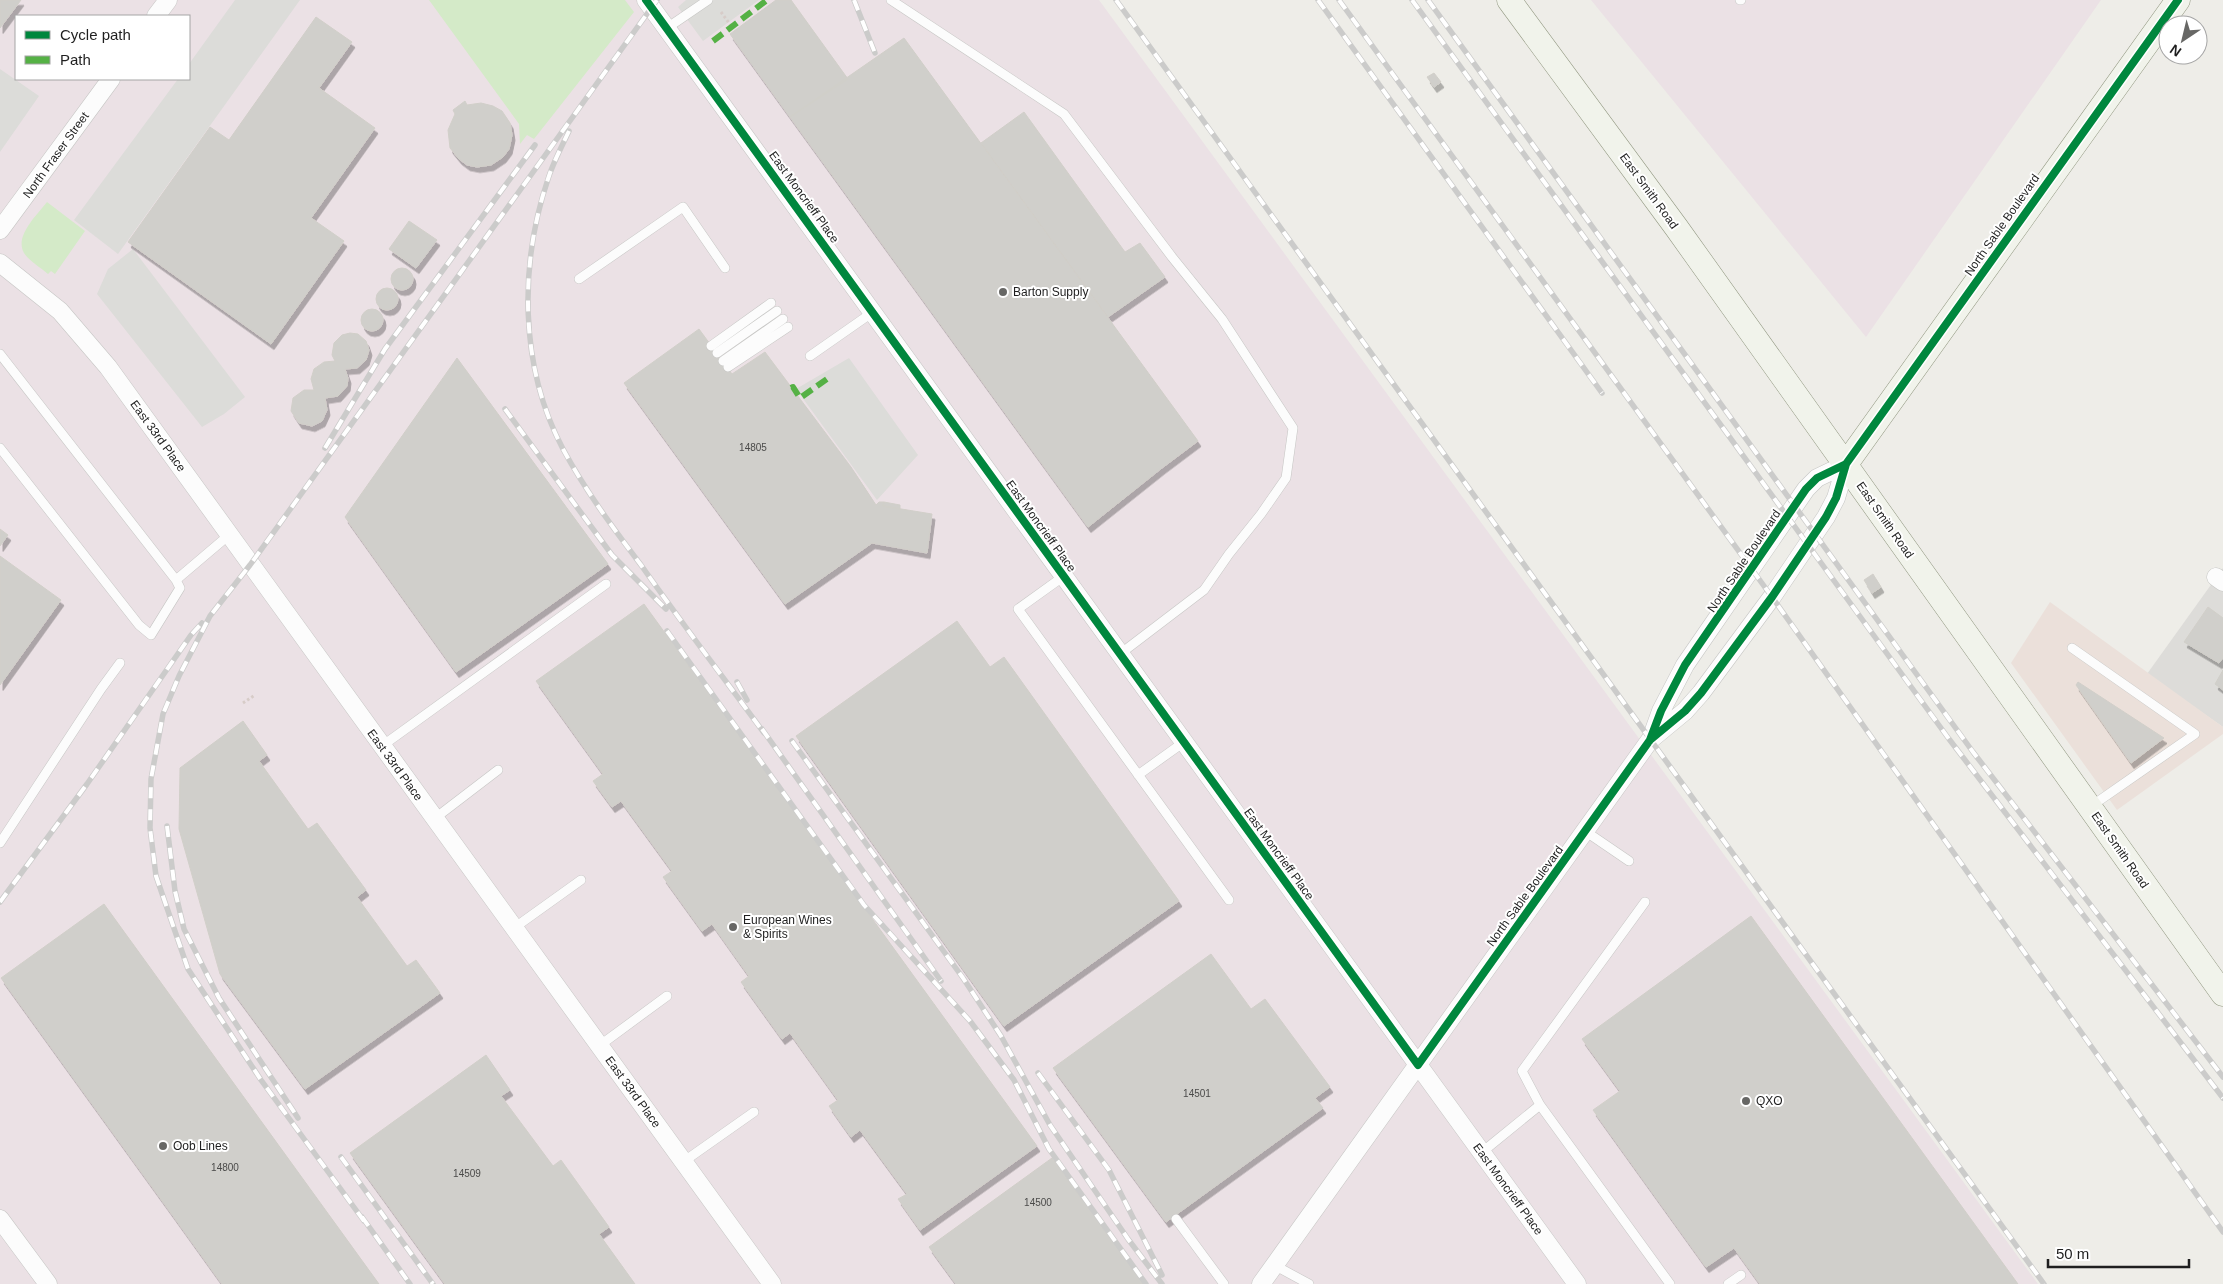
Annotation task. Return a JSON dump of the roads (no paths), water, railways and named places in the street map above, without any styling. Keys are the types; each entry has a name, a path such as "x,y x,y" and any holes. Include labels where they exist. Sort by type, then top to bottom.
{"street":[{"path":"157,15 168,0"},
{"name":"East Moncrieff Place","path":"646,0 1577,1284"},
{"name":"East Smith Road","path":"1509,0 1682,235 2223,994"},
{"name":"North Sable Boulevard","path":"1650,740 1686,711 1772,597 1826,517 1836,498 1846,464 2178,0"},
{"name":"North Fraser Street","path":"0,230 110,80"},
{"name":"East 33rd Place","path":"0,263 60,311 108,367 772,1284"},
{"name":"North Sable Boulevard","path":"1261,1284 1650,740 1661,711 1685,665 1806,489 1816,478 1846,464"},
{"path":"0,1219 48,1284"}],"lane":[{"path":"667,28 708,0"},
{"path":"891,0 1064,114 1172,257 1222,319 1293,428 1286,478 1261,514 1228,554 1204,590 1120,654"},
{"path":"579,279 683,207 725,268"},
{"path":"711,346 771,304"},
{"path":"717,353 777,311"},
{"path":"810,356 873,312"},
{"path":"725,364 785,323"},
{"path":"0,354 176,580 180,588 152,635 140,625 0,448"},
{"path":"176,580 229,535"},
{"path":"1064,576 1018,610 1229,900"},
{"path":"382,746 606,584"},
{"path":"2072,648 2195,734 2090,808"},
{"path":"0,843 120,663"},
{"path":"1138,776 1184,742"},
{"path":"434,818 498,770"},
{"path":"1586,831 1629,861"},
{"path":"514,928 581,880"},
{"path":"1645,902 1522,1071 1540,1105 1670,1284"},
{"path":"599,1046 667,996"},
{"path":"1481,1153 1540,1105"},
{"path":"683,1162 754,1112"},
{"path":"1176,1219 1224,1284"},
{"path":"1274,1265 1309,1284"},
{"path":"1728,1284 1742,1275"}],"railway":[{"path":"364,1221 261,1080 188,969 156,876 150,828 151,779 163,714 179,676 210,616 250,565 657,0"},
{"path":"854,0 875,53"},
{"path":"1116,0 2044,1284"},
{"path":"1318,0 1602,393"},
{"path":"1339,0 1772,597 2223,1232"},
{"path":"1412,0 1949,739 2223,1098"},
{"path":"1428,0 1973,752 2223,1077"},
{"path":"569,131 551,170 539,209 532,244 528,314 531,349 538,384 549,417 563,449 581,479 600,508 764,733"},
{"path":"325,448 385,349 535,145"},
{"path":"505,409 612,555 666,609"},
{"path":"0,902 87,784 191,635 202,623"},
{"path":"667,631 864,905 970,1021 1014,1080 1049,1149 1146,1284"},
{"path":"737,682 747,700"},
{"path":"762,729 941,981"},
{"path":"792,741 963,978 1001,1036 1050,1125 1128,1239 1162,1284"},
{"path":"167,826 175,891 184,929 219,998 298,1118"},
{"path":"1038,1073 1109,1170 1162,1275"},
{"path":"341,1157 433,1284"},
{"path":"362,1217 410,1284"}],"place":[{"name":"Barton Supply","path":"1003,292"},
{"name":"European Wines & Spirits","path":"733,927"},
{"name":"QXO","path":"1746,1101"},
{"name":"Oob Lines","path":"163,1146"}]}
